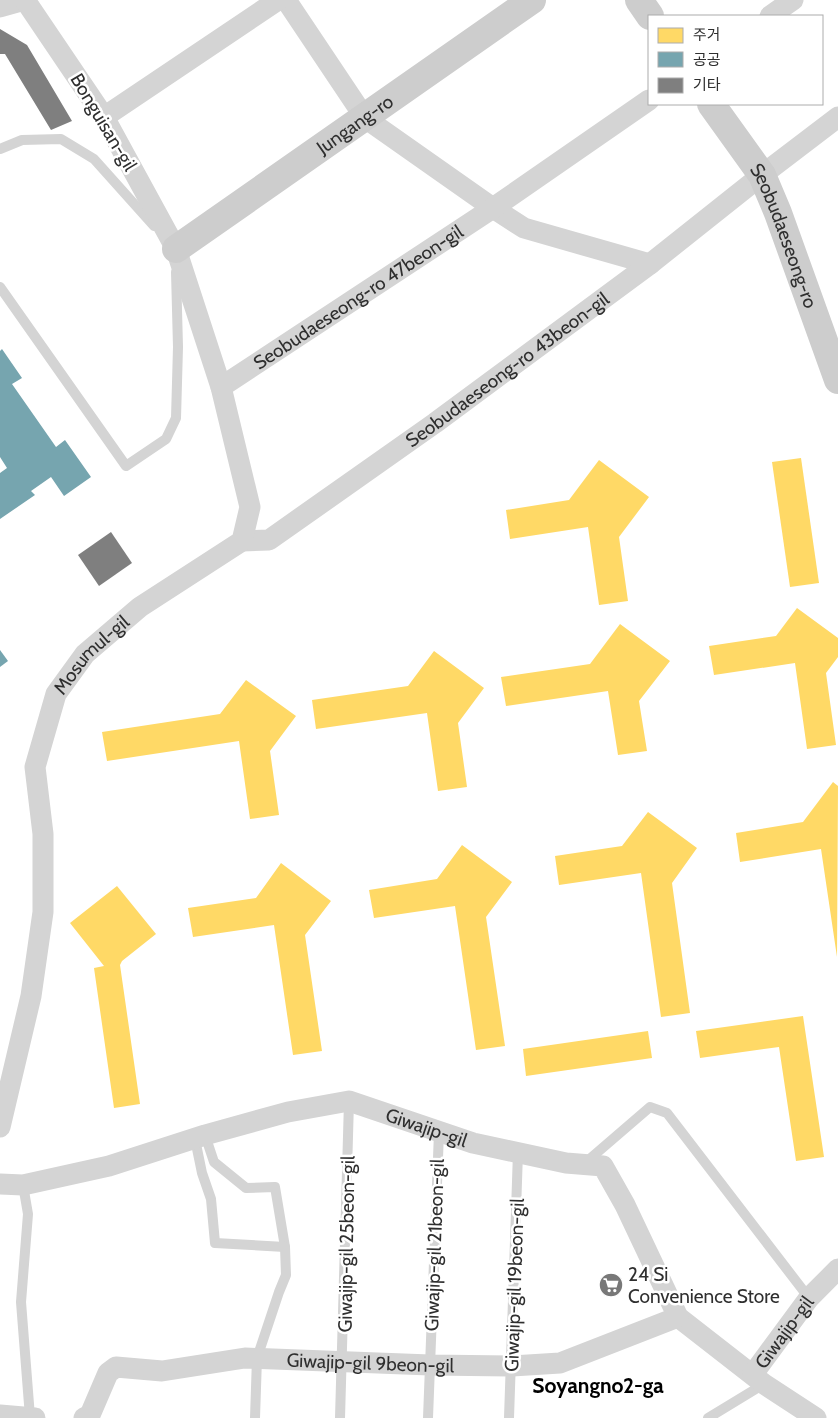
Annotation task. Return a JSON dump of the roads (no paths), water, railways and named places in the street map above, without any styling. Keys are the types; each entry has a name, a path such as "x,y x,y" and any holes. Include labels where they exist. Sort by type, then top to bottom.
{"street":[{"name":"Bonguisan-gil","path":"0,7 25,0 104,117 176,249"},
{"path":"104,117 278,0"},
{"path":"286,0 365,118 524,228 650,264"},
{"name":"Jungang-ro","path":"176,249 532,0"},
{"path":"639,0 649,15"},
{"path":"772,15 794,0"},
{"name":"Seobudaeseong-ro 47beon-gil","path":"221,387 494,208 648,101"},
{"name":"Seobudaeseong-ro","path":"713,105 762,175 778,213 838,380"},
{"name":"Seobudaeseong-ro 43beon-gil","path":"242,542 269,540 435,423 650,264 838,117"},
{"path":"176,249 221,387 250,507 242,542"},
{"name":"Mosumul-gil","path":"0,1127 31,996 43,912 43,834 35,767 56,694 85,654 140,607 242,542"},
{"name":"Giwajip-gil","path":"0,1184 23,1184 110,1166 200,1137 288,1112 349,1101 473,1143 566,1163 603,1166 625,1205 678,1317 758,1379 816,1418"},
{"name":"Giwajip-gil","path":"758,1379 809,1298 838,1269"},
{"name":"Giwajip-gil 9beon-gil","path":"84,1418 90,1415 108,1373 116,1367 162,1372 245,1358 430,1365 512,1366 560,1363 678,1317"},
{"path":"0,1416 33,1418"}],"lane":[{"path":"0,150 22,140 61,140 94,159 176,249 178,347 176,418 166,439 126,466 0,287"},
{"name":"Giwajip-gil 25beon-gil","path":"340,1418 349,1101"},
{"path":"584,1164 650,1107 667,1113 809,1298"},
{"name":"Giwajip-gil 21beon-gil","path":"428,1418 439,1132"},
{"path":"200,1137 202,1173 212,1199 215,1243 285,1247"},
{"path":"200,1137 214,1162 246,1188 275,1187 285,1247 286,1275 257,1358 255,1418"},
{"name":"Giwajip-gil 19beon-gil","path":"509,1418 518,1152"},
{"path":"23,1184 28,1214 21,1302 33,1418"},
{"path":"708,1418 758,1379"}],"place":[{"name":"24 Si Convenience Store","path":"611,1285"}],"district":[{"name":"Soyangno2-ga","path":"598,1386"}]}
